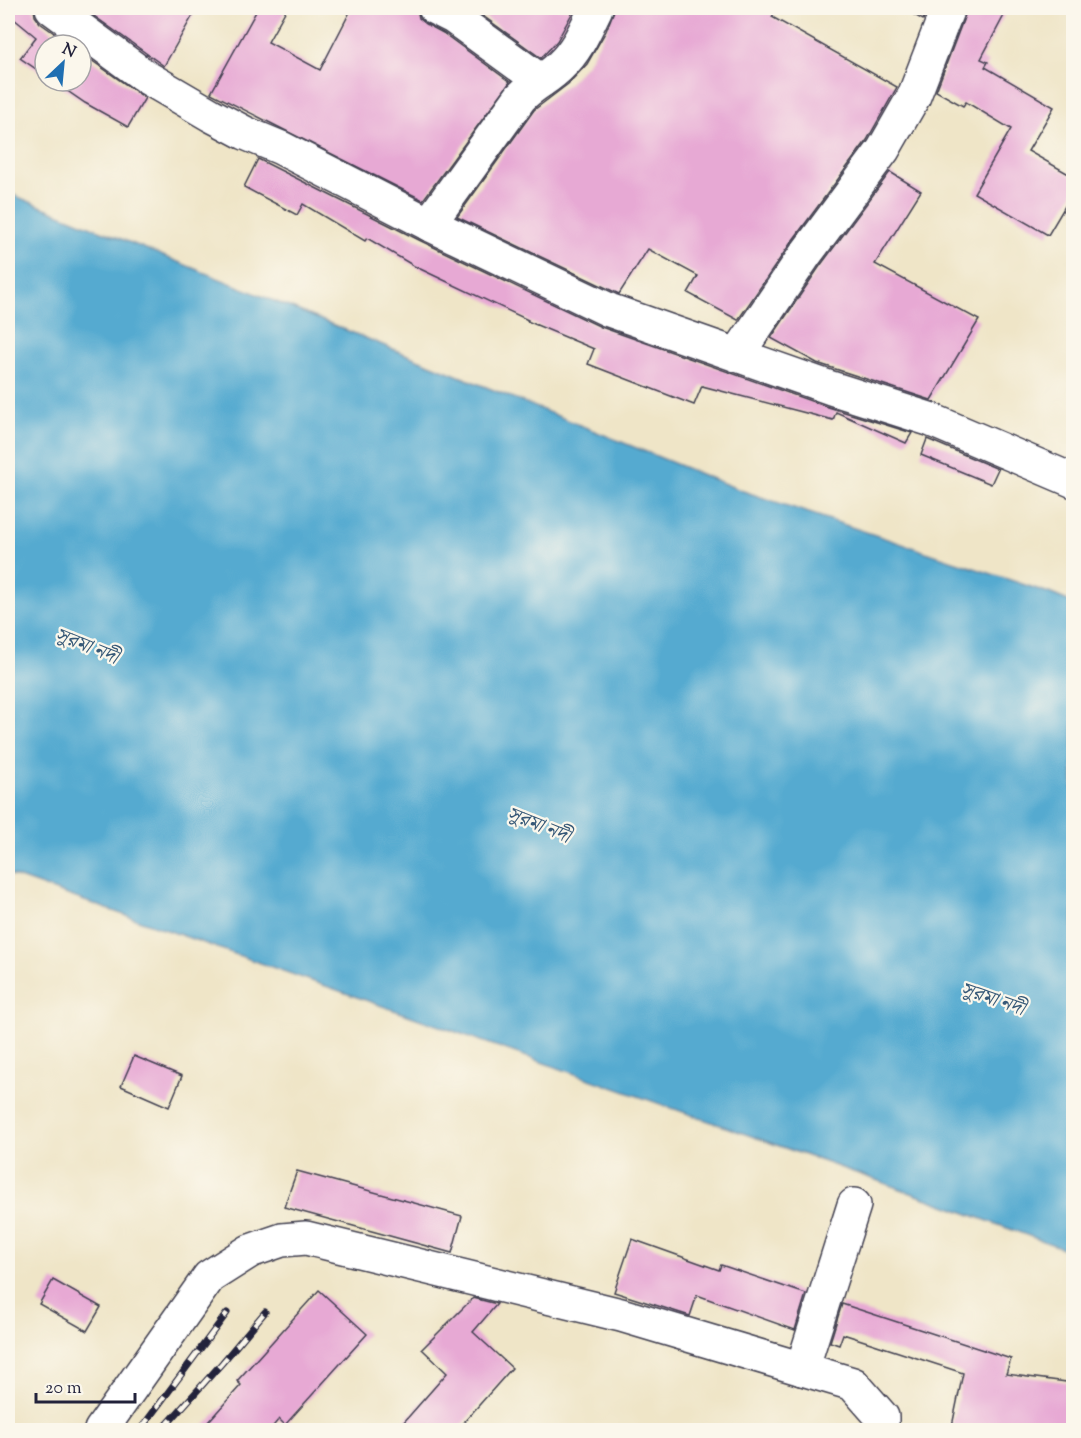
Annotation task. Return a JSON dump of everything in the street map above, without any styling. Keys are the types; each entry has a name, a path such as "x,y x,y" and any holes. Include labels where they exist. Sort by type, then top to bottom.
{"street":[{"path":"52,8 155,83 245,133 281,148 429,224 609,310 929,419 1074,481"},
{"path":"435,8 453,17 541,81"},
{"path":"429,224 520,98 531,87 561,66 579,43 596,8"},
{"path":"737,355 805,255 883,150 914,96 948,8"},
{"path":"802,1369 854,1205"},
{"path":"101,1431 209,1277 250,1251 282,1240 306,1238 621,1315 853,1384 882,1417 882,1431"}],"water":[{"name":"সুরমা নদী","path":"8,193 740,490 1073,603 1073,1252 873,1179 8,874"}],"building":[{"path":"8,8 34,8 35,16 40,23 54,33 33,35 8,14"},
{"path":"83,8 197,8 164,66"},
{"path":"258,8 287,8 268,42 320,70 352,8 417,8 419,18 426,24 443,33 510,82 423,200 211,93"},
{"path":"472,8 575,8 557,41 541,58"},
{"path":"615,8 777,8 772,17 897,87 867,140 790,244 738,320 688,293 698,276 648,249 619,294 457,217 534,110 568,84 587,64 606,31"},
{"path":"902,8 928,8 923,20"},
{"path":"966,8 1008,8 981,59 988,62 985,67 1054,107 1028,151 1074,177 1074,191 1048,235 974,193 1011,129 966,102 963,106 936,91"},
{"path":"33,41 33,67 20,58"},
{"path":"93,61 145,98 128,127 70,93 93,93"},
{"path":"258,159 421,241 601,327 825,406 912,433 906,443 836,412 833,420 702,386 694,405 588,364 594,349 527,321 414,266 367,238 365,241 303,204 297,215 244,187"},
{"path":"890,172 921,191 875,264 979,320 931,400 817,363 771,338 820,266"},
{"path":"927,439 998,469 991,484 921,455"},
{"path":"134,1056 182,1076 169,1107 121,1086"},
{"path":"297,1171 462,1216 452,1253 284,1207"},
{"path":"632,1239 719,1270 721,1265 806,1294 795,1330 697,1295 690,1316 614,1292"},
{"path":"53,1280 101,1307 87,1331 39,1304"},
{"path":"319,1290 367,1334 285,1425 279,1419 269,1431 200,1431 241,1385 237,1381"},
{"path":"473,1298 497,1304 473,1332 512,1368 456,1431 396,1431 447,1373 422,1349"},
{"path":"842,1304 1011,1359 1006,1374 1074,1383 1074,1431 951,1431 963,1373 843,1334 839,1345 830,1342"}],"railway":[{"path":"162,1430 265,1312"},
{"path":"140,1430 227,1313"}]}
